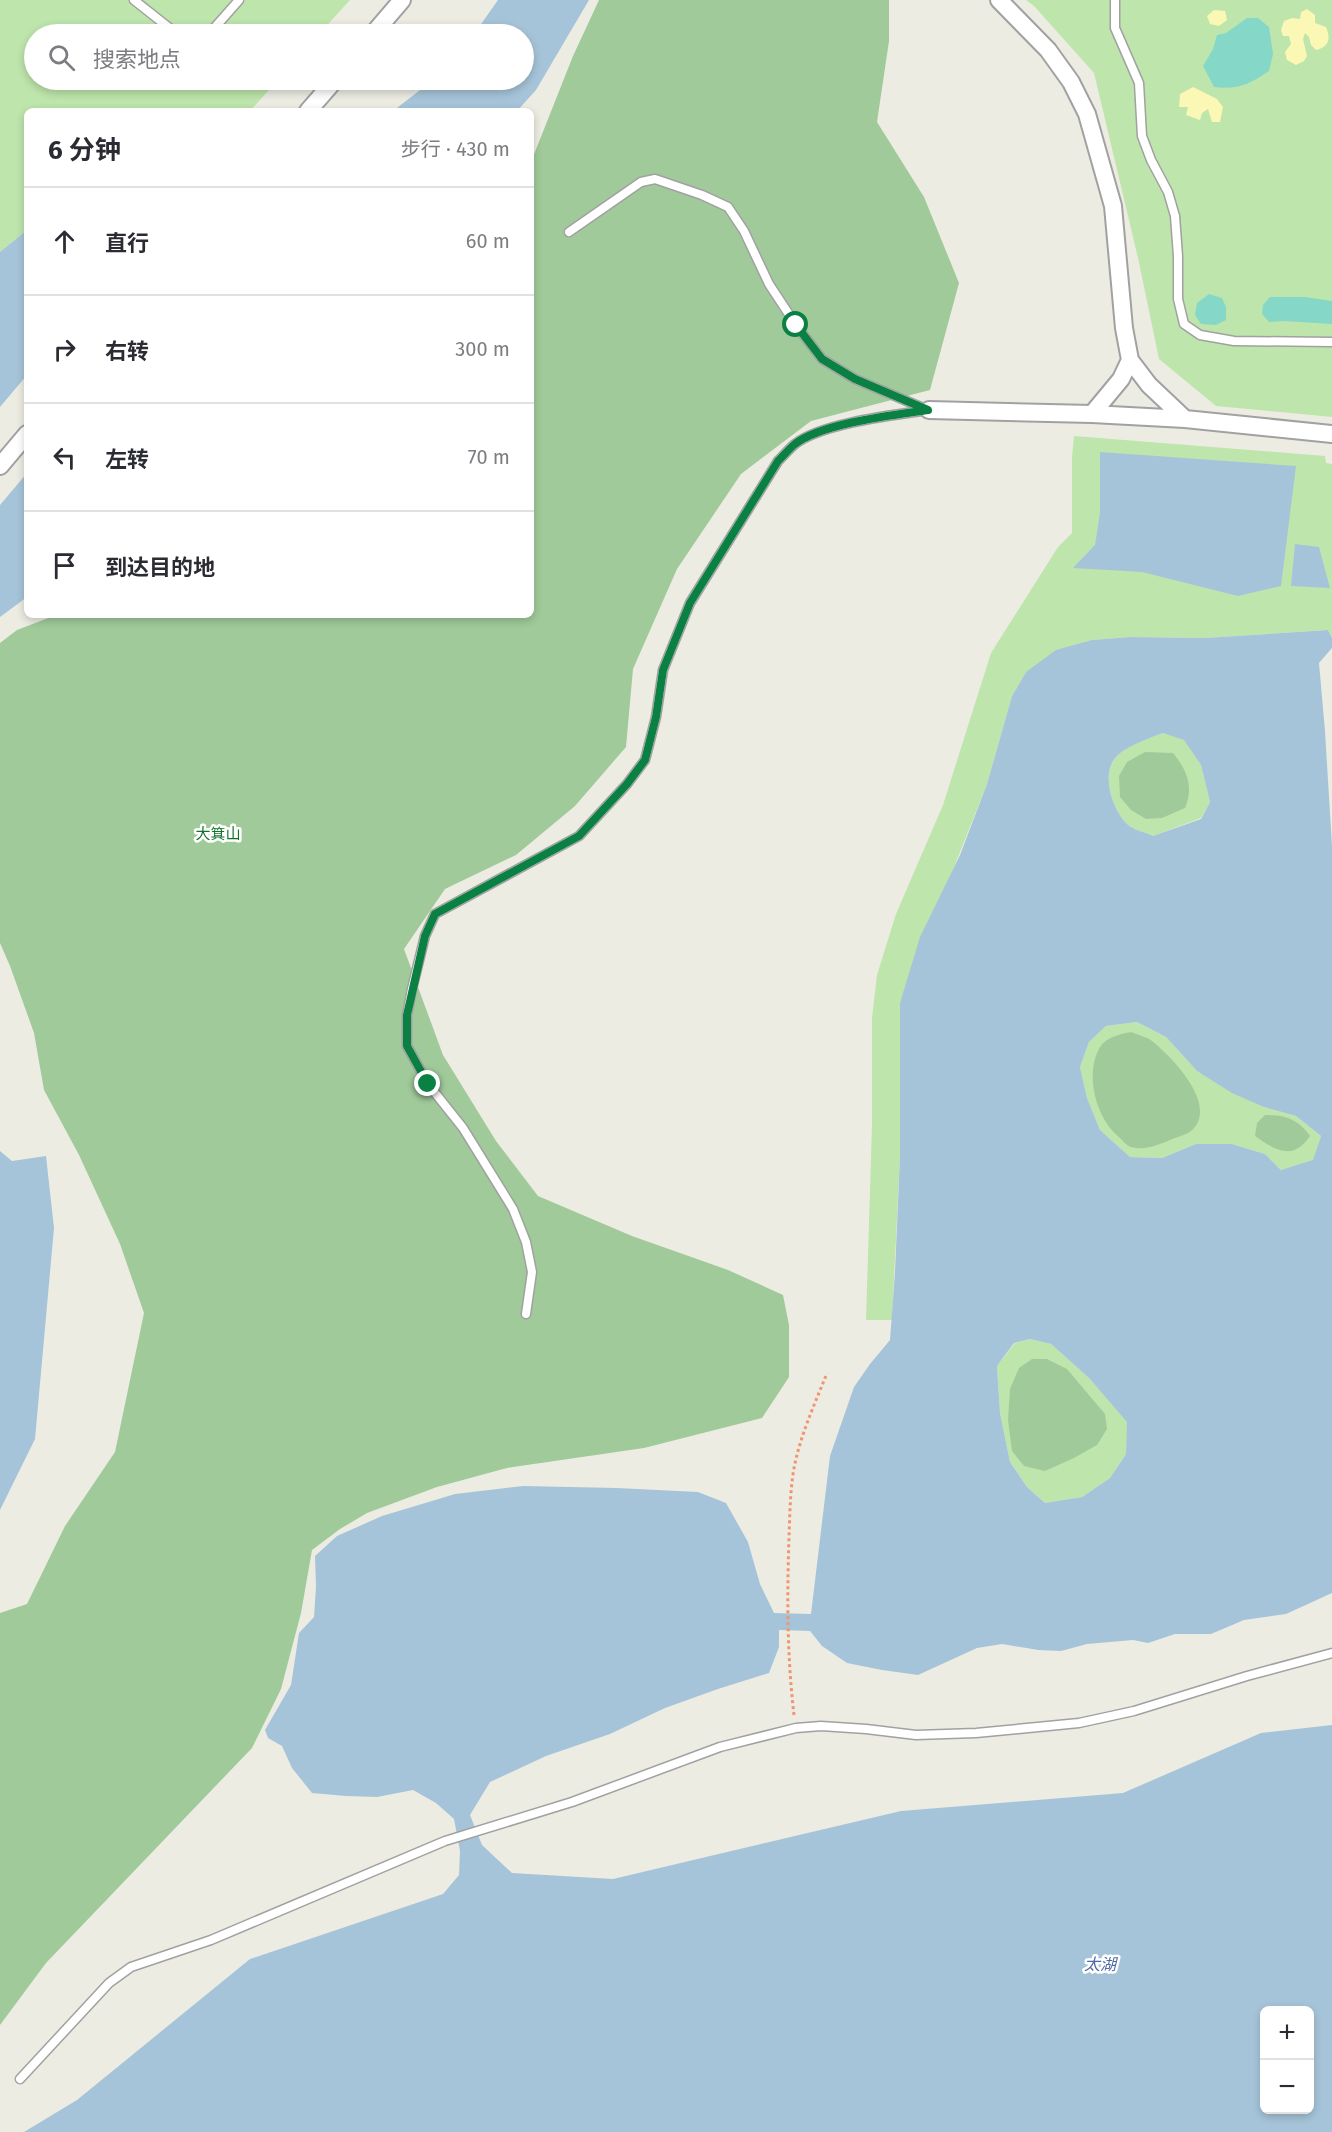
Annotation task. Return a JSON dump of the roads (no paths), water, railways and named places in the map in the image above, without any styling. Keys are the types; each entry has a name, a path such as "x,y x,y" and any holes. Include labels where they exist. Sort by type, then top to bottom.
{"street":[{"path":"382,24 402,0"},
{"path":"999,0 1048,50 1071,82 1087,114 1113,206 1124,328 1130,360 1149,385 1185,419"},
{"path":"311,108 326,90"},
{"path":"1092,414 1121,379 1130,360"},
{"path":"928,410 1185,419 1332,434"},
{"path":"0,466 24,438"}],"lane":[{"path":"135,0 165,24"},
{"path":"218,24 238,0"},
{"path":"1115,0 1115,28 1139,83 1142,136 1151,160 1168,192 1175,216 1179,256 1179,299 1184,324 1200,335 1234,341 1332,342"},
{"path":"569,232 641,182 655,179 702,195 728,207 744,231 770,284 796,325 822,359 855,379 928,410"},
{"path":"526,1314 532,1272 526,1242 513,1209 464,1128 428,1084 407,1046 407,1015 425,936 435,914 579,836 627,784 645,760 656,717 663,670 690,603 778,461 796,444 816,433 886,416 928,410"},
{"path":"20,2079 109,1983 131,1967 211,1940 445,1841 572,1802 720,1747 796,1728 821,1726 916,1735 976,1734 1079,1723 1134,1711 1247,1676 1332,1653"}],"water":[{"path":"498,0 589,0 536,90 520,108 397,108 420,90 534,90 534,24 481,24"},
{"path":"24,232 24,379 0,407 0,252"},
{"path":"1100,452 1296,466 1281,586 1238,596 1142,572 1073,568 1095,545 1100,513"},
{"path":"24,477 24,599 0,617 0,505"},
{"path":"1295,544 1319,547 1330,588 1291,586"},
{"name":"太湖","path":"1328,630 1332,638 1332,648 1319,663 1332,846 1332,1593 1286,1614 1244,1620 1211,1634 1175,1634 1148,1643 1133,1640 1087,1644 1061,1651 1002,1644 977,1648 918,1675 847,1663 822,1646 810,1631 779,1630 779,1647 769,1673 665,1708 610,1734 546,1756 490,1782 470,1815 482,1845 512,1873 613,1879 901,1811 1123,1793 1261,1733 1332,1725 1332,2132 24,2132 77,2100 250,1959 443,1894 459,1875 460,1851 454,1819 436,1803 413,1790 377,1797 312,1793 292,1768 282,1746 268,1738 265,1730 291,1685 299,1633 314,1617 315,1556 337,1536 382,1516 455,1494 523,1486 698,1492 726,1503 748,1542 760,1584 774,1613 811,1614 830,1456 854,1387 890,1340 900,1156 900,1003 920,937 960,855 987,784 1012,696 1026,672 1056,650 1092,640 1130,637 1205,638","holes":["1163,733 1184,740 1201,765 1210,802 1201,819 1153,836 1132,828 1122,817 1110,791 1109,772 1112,763 1121,752","1137,1022 1166,1037 1197,1071 1232,1093 1264,1107 1296,1116 1321,1136 1313,1160 1281,1170 1265,1154 1232,1144 1196,1144 1162,1158 1130,1157 1100,1130 1087,1098 1080,1067 1089,1042 1106,1026","1030,1339 1051,1344 1089,1378 1127,1422 1126,1454 1110,1478 1082,1497 1045,1503 1027,1487 1010,1462 1000,1413 997,1366 1014,1343"]},
{"path":"0,1151 12,1161 46,1156 54,1228 35,1439 0,1510"}],"park label":[{"name":"大箕山","path":"218,834"}]}
